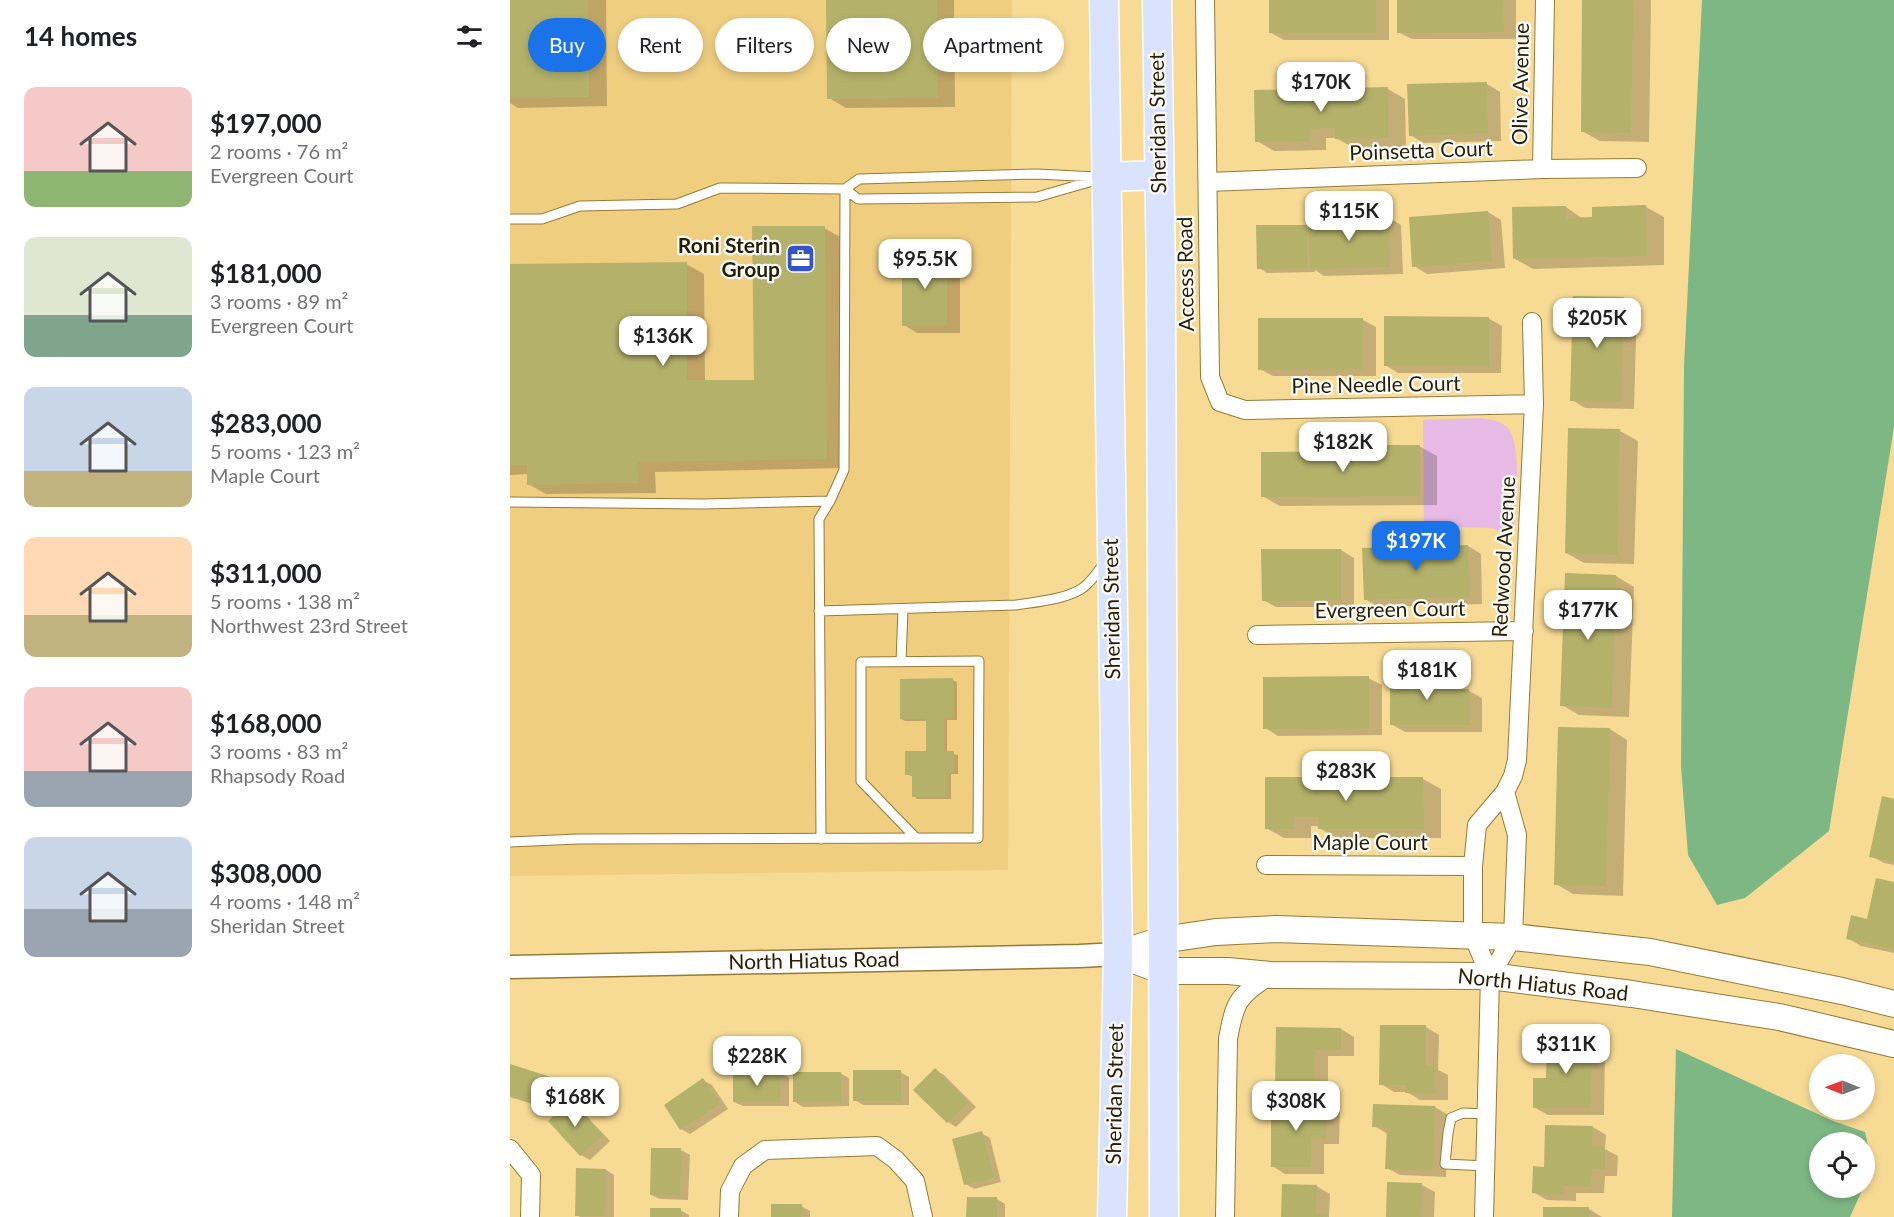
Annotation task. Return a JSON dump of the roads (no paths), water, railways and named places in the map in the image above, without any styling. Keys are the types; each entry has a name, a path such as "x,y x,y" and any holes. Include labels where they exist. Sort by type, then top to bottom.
{"main road":[{"name":"Sheridan Street","path":"1104,0 1118,954 1112,1217"},
{"name":"Sheridan Street","path":"1156,0 1159,175 1164,1217"},
{"path":"1106,177 1159,175"},
{"name":"North Hiatus Road","path":"1118,954 1162,940 1216,932 1276,929 1513,937 1650,952 1842,991 1894,1005"},
{"name":"North Hiatus Road","path":"1118,954 1163,971 1228,971 1270,975 1490,976 1632,994 1779,1017 1894,1044"}],"street":[{"name":"Access Road","path":"1205,0 1210,377 1220,402"},
{"name":"Olive Avenue","path":"1542,169 1545,0"},
{"name":"Poinsetta Court","path":"1208,182 1542,169 1637,168"},
{"name":"Redwood Avenue","path":"1490,976 1473,935 1473,866 1477,825 1505,792 1513,776 1517,760 1534,404 1532,322"},
{"name":"Pine Needle Court","path":"1220,402 1245,410 1534,404"},
{"name":"Evergreen Court","path":"1257,635 1524,631"},
{"path":"1484,1217 1490,976 1513,937 1517,835 1505,792"},
{"name":"Maple Court","path":"1266,865 1473,866"},
{"name":"North Hiatus Road","path":"510,967 1118,954"},
{"path":"1225,1217 1228,1039 1232,1017 1243,994 1270,975"},
{"path":"729,1217 730,1191 743,1166 765,1149 877,1146 896,1160 915,1181 923,1217"},
{"path":"511,1149 531,1175 530,1217"}],"lane":[{"path":"510,219 542,219 580,206 677,204 720,188 845,189 859,179 1037,174 1106,177"},
{"path":"845,189 858,199 1037,197 1106,177"},
{"path":"821,838 819,519 844,470 845,189"},
{"path":"510,502 704,504 830,501"},
{"path":"819,611 1016,605 1075,592 1085,587 1112,555"},
{"path":"901,662 903,609"},
{"path":"510,842 578,839 978,838 978,661 861,662 861,780 916,838"},
{"path":"1486,1166 1445,1164 1451,1118 1463,1113 1487,1114"}],"place":[{"name":"Roni Sterin Group","path":"801,258"}]}
